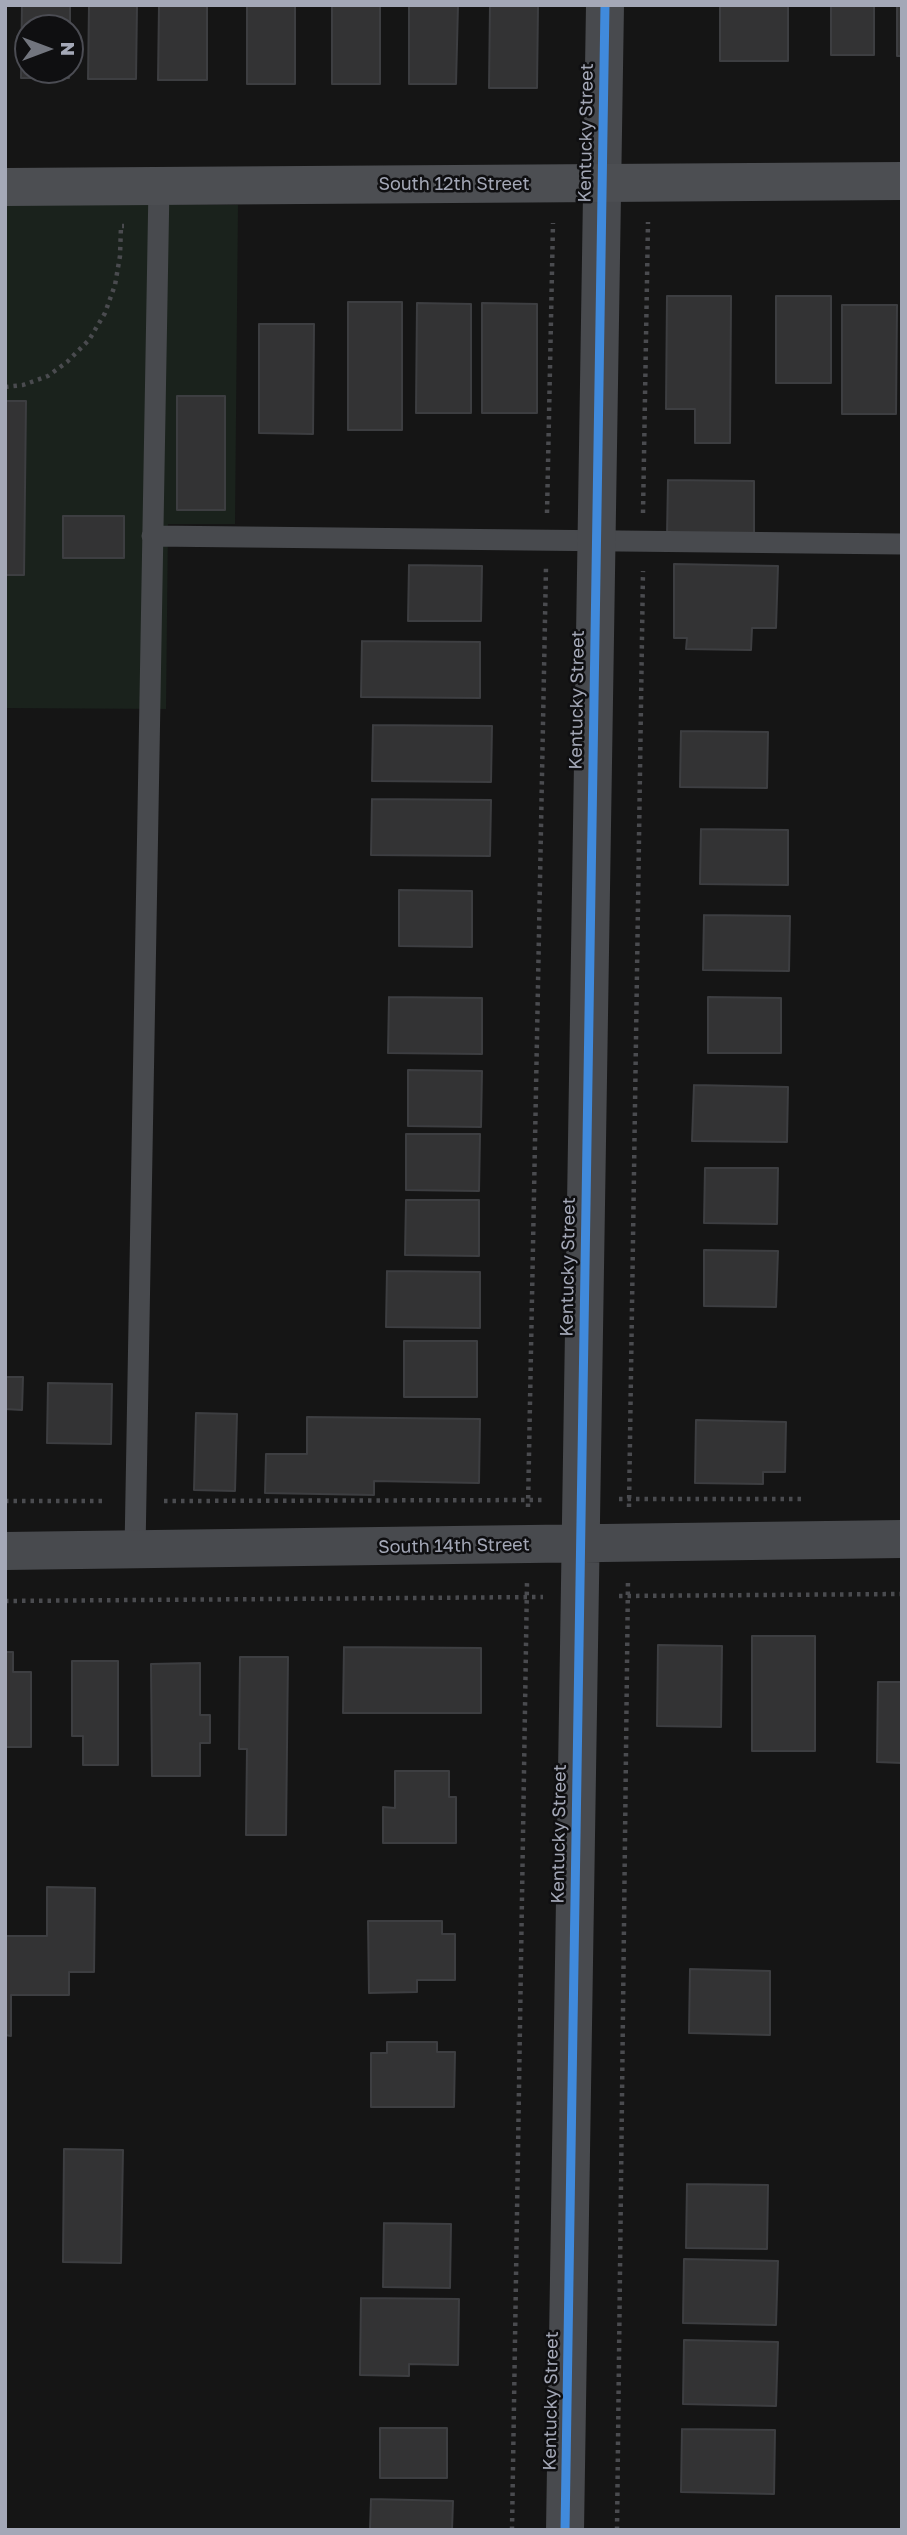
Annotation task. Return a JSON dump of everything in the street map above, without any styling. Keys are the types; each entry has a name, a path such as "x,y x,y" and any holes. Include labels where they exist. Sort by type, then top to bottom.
{"street":[{"name":"Kentucky Street","path":"565,2530 605,5"},
{"name":"South 12th Street","path":"5,187 902,181"},
{"name":"South 14th Street","path":"5,1551 902,1539"}],"lane":[{"path":"135,1550 159,186"},
{"path":"152,536 902,544"}],"path":[{"path":"617,2530 648,222"},
{"path":"512,2530 527,1545 553,223"},
{"path":"5,387 23,386 48,376 89,340 105,313 115,285 121,226"},
{"path":"5,1501 806,1499"},
{"path":"5,1601 902,1594"}],"shaded area":[{"path":"5,203 238,205 235,524 168,524 166,709 5,708"}],"building":[{"path":"22,5 70,5 70,14 22,14"},
{"path":"89,5 137,5 136,79 88,79"},
{"path":"159,5 207,5 207,80 158,80"},
{"path":"247,5 295,5 295,84 247,84"},
{"path":"332,5 380,5 380,84 332,84"},
{"path":"409,5 458,5 456,84 409,84"},
{"path":"490,5 538,5 537,88 489,88"},
{"path":"720,5 788,5 788,61 720,61"},
{"path":"831,5 874,5 874,55 831,55"},
{"path":"897,5 902,5 902,56 897,56"},
{"path":"667,296 731,296 730,443 695,443 695,409 666,409"},
{"path":"776,296 831,296 831,383 776,383"},
{"path":"348,302 402,302 402,430 348,430"},
{"path":"417,303 471,304 471,413 416,413"},
{"path":"482,303 537,304 537,413 482,413"},
{"path":"842,305 897,305 896,414 842,414"},
{"path":"259,324 314,324 313,434 259,433"},
{"path":"177,396 225,396 225,510 177,510"},
{"path":"5,401 26,401 24,575 5,575"},
{"path":"668,480 754,481 754,536 667,535"},
{"path":"63,516 124,516 124,558 63,558"},
{"path":"674,564 778,566 776,628 752,628 751,650 686,649 687,638 674,638"},
{"path":"409,565 482,566 481,621 408,621"},
{"path":"362,641 480,642 480,698 361,697"},
{"path":"373,725 492,726 491,782 372,781"},
{"path":"681,731 768,732 767,788 680,787"},
{"path":"372,799 491,800 490,856 371,855"},
{"path":"701,829 788,830 788,885 700,884"},
{"path":"399,890 472,891 472,947 399,946"},
{"path":"704,915 790,916 789,971 703,970"},
{"path":"389,997 482,998 482,1054 388,1053"},
{"path":"708,997 781,998 781,1053 708,1053"},
{"path":"408,1070 482,1071 481,1127 408,1126"},
{"path":"694,1085 788,1087 787,1142 692,1141"},
{"path":"406,1134 480,1134 479,1191 406,1190"},
{"path":"705,1168 778,1168 777,1224 704,1223"},
{"path":"406,1200 479,1200 479,1256 405,1255"},
{"path":"704,1250 778,1251 776,1307 704,1306"},
{"path":"387,1271 480,1272 480,1328 386,1327"},
{"path":"404,1341 477,1341 477,1397 404,1397"},
{"path":"5,1377 23,1377 22,1410 5,1409"},
{"path":"48,1383 112,1384 111,1444 47,1443"},
{"path":"196,1413 237,1414 235,1491 194,1490"},
{"path":"307,1417 480,1419 479,1483 374,1481 374,1495 265,1493 266,1454 307,1454"},
{"path":"696,1420 786,1422 785,1472 763,1472 763,1484 695,1483"},
{"path":"752,1636 815,1636 815,1751 752,1751"},
{"path":"658,1645 722,1646 721,1727 657,1726"},
{"path":"344,1647 481,1648 481,1713 343,1713"},
{"path":"5,1652 13,1652 13,1672 31,1672 31,1747 5,1747"},
{"path":"240,1657 288,1657 286,1835 246,1835 247,1749 239,1749"},
{"path":"72,1661 118,1661 118,1765 83,1765 83,1736 72,1736"},
{"path":"200,1663 200,1715 210,1715 210,1743 200,1743 200,1776 152,1776 151,1664"},
{"path":"878,1682 902,1682 902,1763 877,1762"},
{"path":"395,1771 449,1771 449,1797 456,1797 456,1843 383,1843 383,1807 395,1808"},
{"path":"47,1887 95,1888 94,1972 69,1972 69,1995 11,1995 11,2036 5,2035 5,1936 47,1936"},
{"path":"368,1921 442,1921 442,1934 455,1934 455,1980 417,1980 417,1992 369,1993"},
{"path":"690,1969 770,1971 770,2035 689,2033"},
{"path":"387,2042 437,2042 437,2052 455,2052 454,2107 371,2107 371,2053 387,2053"},
{"path":"64,2149 123,2150 121,2263 63,2262"},
{"path":"687,2184 768,2185 767,2249 686,2248"},
{"path":"384,2223 451,2224 450,2288 383,2287"},
{"path":"684,2259 778,2261 776,2325 683,2323"},
{"path":"361,2298 459,2299 458,2365 409,2364 409,2376 360,2375"},
{"path":"684,2340 778,2342 776,2406 683,2404"},
{"path":"380,2428 447,2428 447,2478 380,2478"},
{"path":"682,2429 775,2430 774,2494 681,2492"},
{"path":"371,2499 453,2501 452,2530 370,2530"}],"cycle path":[{"path":"565,2530 605,5"}]}
